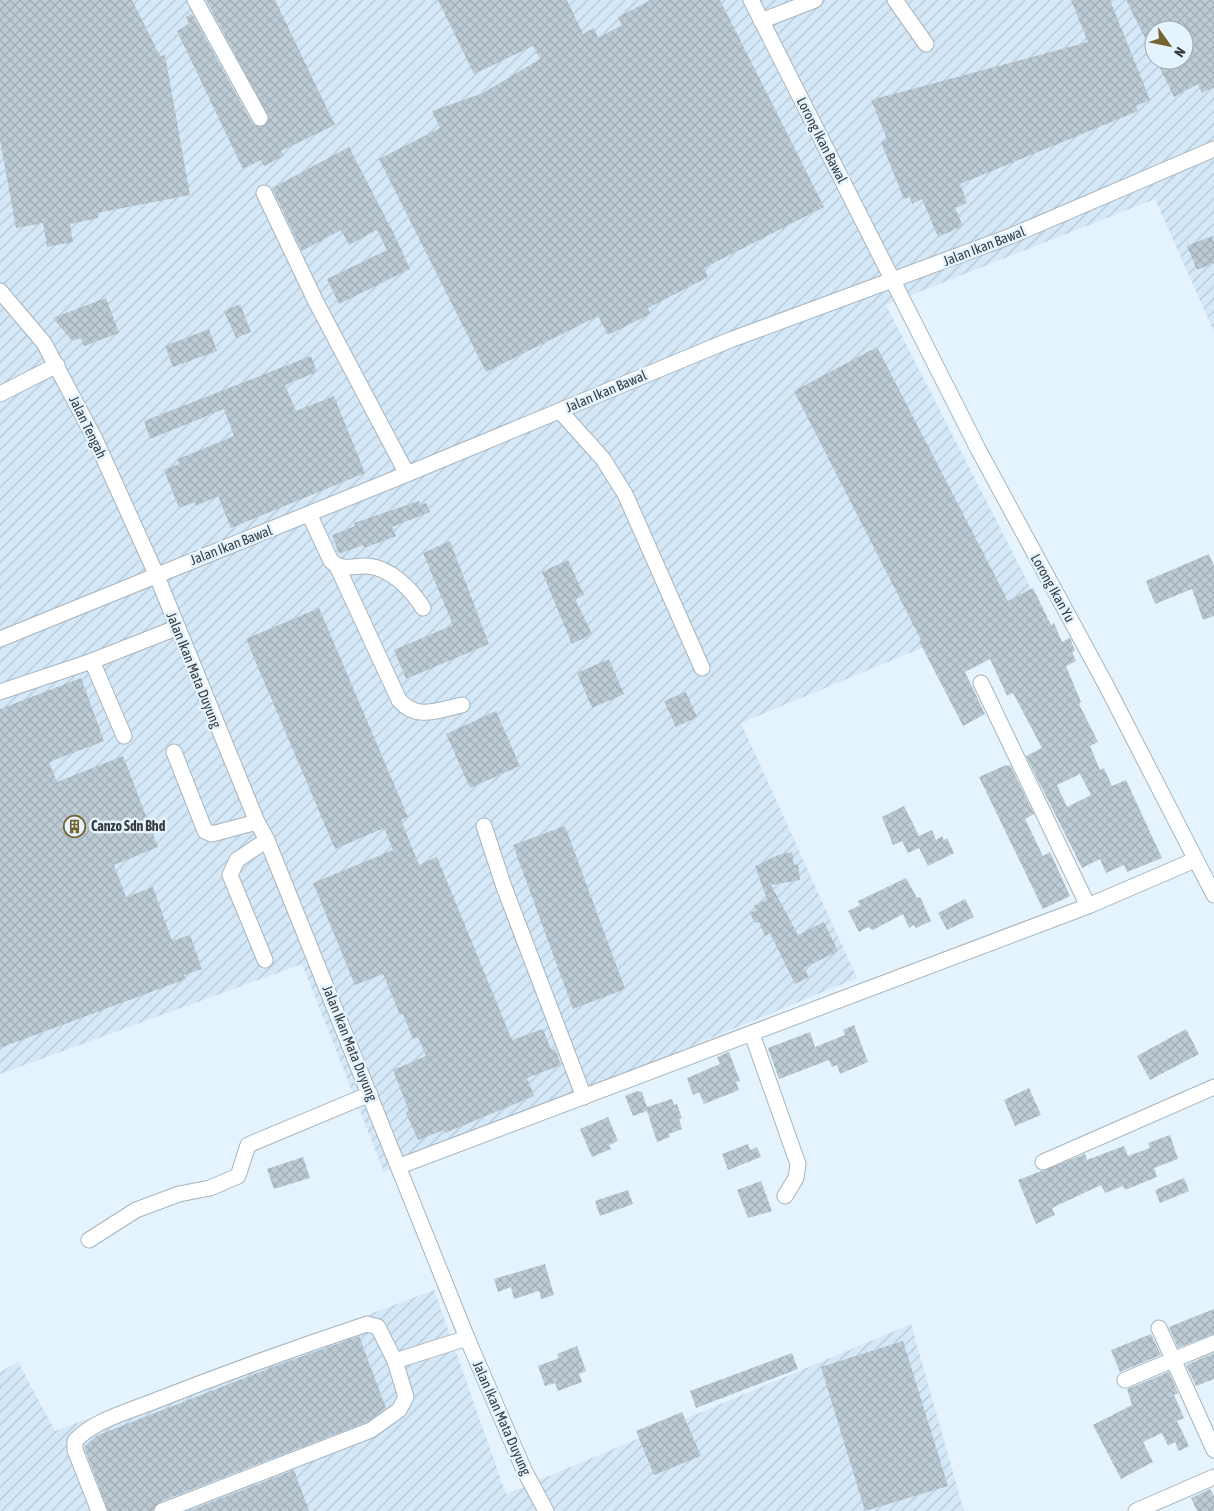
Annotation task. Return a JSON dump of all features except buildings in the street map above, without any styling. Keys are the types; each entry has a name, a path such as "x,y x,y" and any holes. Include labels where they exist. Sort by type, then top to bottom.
{"street":[{"path":"195,0 260,118"},
{"name":"Lorong Ikan Bawal","path":"751,0 893,280"},
{"path":"761,21 815,0"},
{"path":"895,0 926,44"},
{"name":"Jalan Ikan Bawal","path":"0,638 407,474 730,340 1011,236 1214,149"},
{"path":"264,193 316,302 407,474"},
{"name":"Lorong Ikan Yu","path":"893,280 978,449 1106,685 1214,895"},
{"name":"Jalan Tengah","path":"0,291 44,343 57,365 95,439 156,574"},
{"path":"0,394 57,365"},
{"path":"560,411 603,459 625,494 702,668"},
{"path":"309,514 400,700 407,709 417,714 462,705"},
{"path":"336,566 343,568 370,566 379,568 406,587 423,608"},
{"name":"Jalan Ikan Mata Duyung","path":"156,574 176,628 257,822 267,840 400,1166 467,1338 524,1470 546,1511"},
{"path":"0,692 92,661 176,628"},
{"path":"92,661 124,736"},
{"path":"981,683 1088,906"},
{"path":"174,752 205,830 212,834 257,822"},
{"path":"484,826 504,887 584,1097"},
{"path":"265,960 230,875 237,860 267,840"},
{"path":"400,1166 1088,906 1195,860"},
{"path":"752,1034 798,1164 796,1178 784,1196"},
{"path":"1043,1162 1214,1087"},
{"path":"89,1240 136,1210 179,1194 210,1188 238,1176 248,1145 370,1094"},
{"path":"99,1511 75,1450 75,1441 82,1433 119,1415 285,1351 367,1324 378,1327 395,1361 406,1397 399,1410 372,1430 162,1511"},
{"path":"1159,1328 1214,1450"},
{"path":"395,1361 467,1338"},
{"path":"1124,1380 1214,1343"},
{"path":"1136,1511 1214,1477"}],"shaded area":[{"path":"0,0 1214,0 1214,332 1155,199 886,305 1037,600 741,723 857,978 384,1172 302,964 0,1074"},
{"path":"434,1290 506,1494 911,1324 964,1511 0,1511 0,1372 18,1362 55,1431"}],"place":[{"name":"Canzo Sdn Bhd","path":"75,826"}]}
